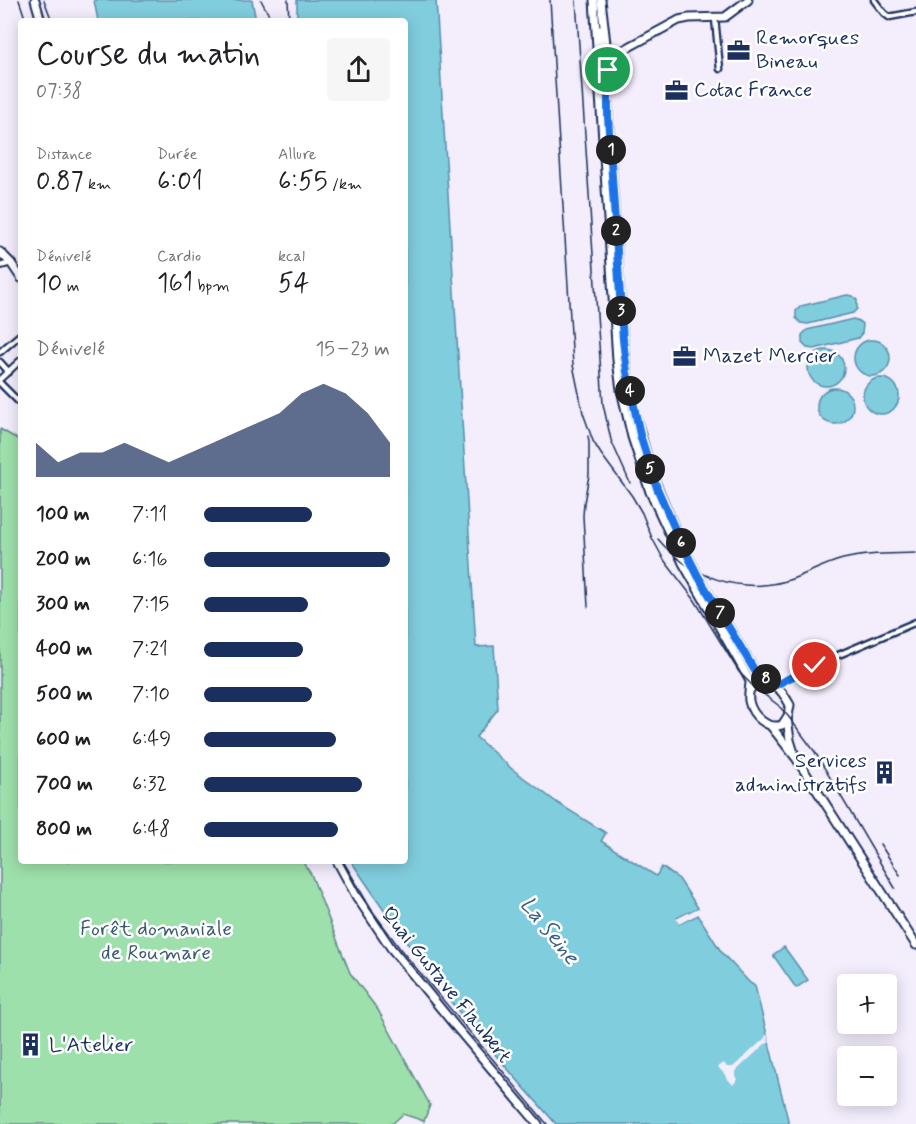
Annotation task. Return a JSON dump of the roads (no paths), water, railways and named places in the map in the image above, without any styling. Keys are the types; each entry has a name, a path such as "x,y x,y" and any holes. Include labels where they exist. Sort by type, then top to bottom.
{"main road":[{"path":"35,0 40,18"},
{"path":"594,0 603,58 623,340 635,423 632,437"},
{"path":"601,0 618,366 632,437 650,492 683,563 750,681 749,700 754,712 771,726 796,758 916,945"},
{"path":"603,58 684,18 725,17 748,0"},
{"path":"0,252 18,274"},
{"path":"618,366 657,488 688,558 755,671 772,683 790,705 789,740 796,758"},
{"path":"750,690 760,681 772,683"},
{"path":"771,726 782,725 788,718"},
{"name":"Quai Gustave Flaubert","path":"339,864 356,896 391,948 538,1124"}],"street":[{"path":"874,0 889,17 916,12"},
{"path":"713,18 720,69"},
{"path":"0,266 10,263"},
{"path":"0,352 18,337"},
{"path":"0,362 9,372"},
{"path":"18,363 0,381 18,401"},
{"path":"772,683 916,622"}],"water":[{"path":"94,0 252,0 255,18 97,18"},
{"name":"La Seine","path":"297,0 436,0 476,647 494,646 498,709 476,737 512,769 559,804 606,833 601,841 656,876 662,867 679,879 698,908 677,918 679,924 698,915 722,953 755,986 789,1124 556,1124 440,988 353,864 408,864 408,18 297,18"},
{"path":"847,295 857,300 857,309 853,313 808,324 801,323 796,318 796,311 801,306"},
{"path":"853,319 863,325 862,333 858,338 814,349 807,348 802,343 802,335 807,330"},
{"path":"872,340 884,346 890,358 884,370 872,376 860,370 854,358 860,346"},
{"path":"826,350 838,356 844,368 838,380 826,386 814,380 808,368 814,356"},
{"path":"881,378 893,384 899,396 893,408 881,414 869,408 863,396 869,384"},
{"path":"835,388 847,394 853,406 847,418 835,424 823,418 817,406 823,394"},
{"path":"784,947 808,980 796,988 773,955"}],"railway":[{"path":"19,0 25,18"},
{"path":"44,0 51,18"},
{"path":"261,0 270,18"},
{"path":"288,0 289,18"},
{"path":"550,0 573,365 583,413 593,441 632,496 664,560 694,599 739,672 778,705 815,752 895,888"},
{"path":"576,0 603,404 611,440 630,483"},
{"path":"588,436 589,475 583,516 588,607"},
{"path":"658,539 671,552 700,572 716,579 751,585 786,581 852,557 916,553"},
{"path":"880,844 900,875"},
{"path":"345,864 371,909 401,950 547,1124"}],"place":[{"name":"Remorques Bineau","path":"738,50"},
{"name":"Cotac France","path":"676,90"},
{"name":"Mazet Mercier","path":"685,356"},
{"name":"Services administratifs","path":"885,773"},
{"name":"L'Atelier","path":"31,1045"}],"park label":[{"name":"Forêt domaniale de Roumare","path":"156,941"}]}
